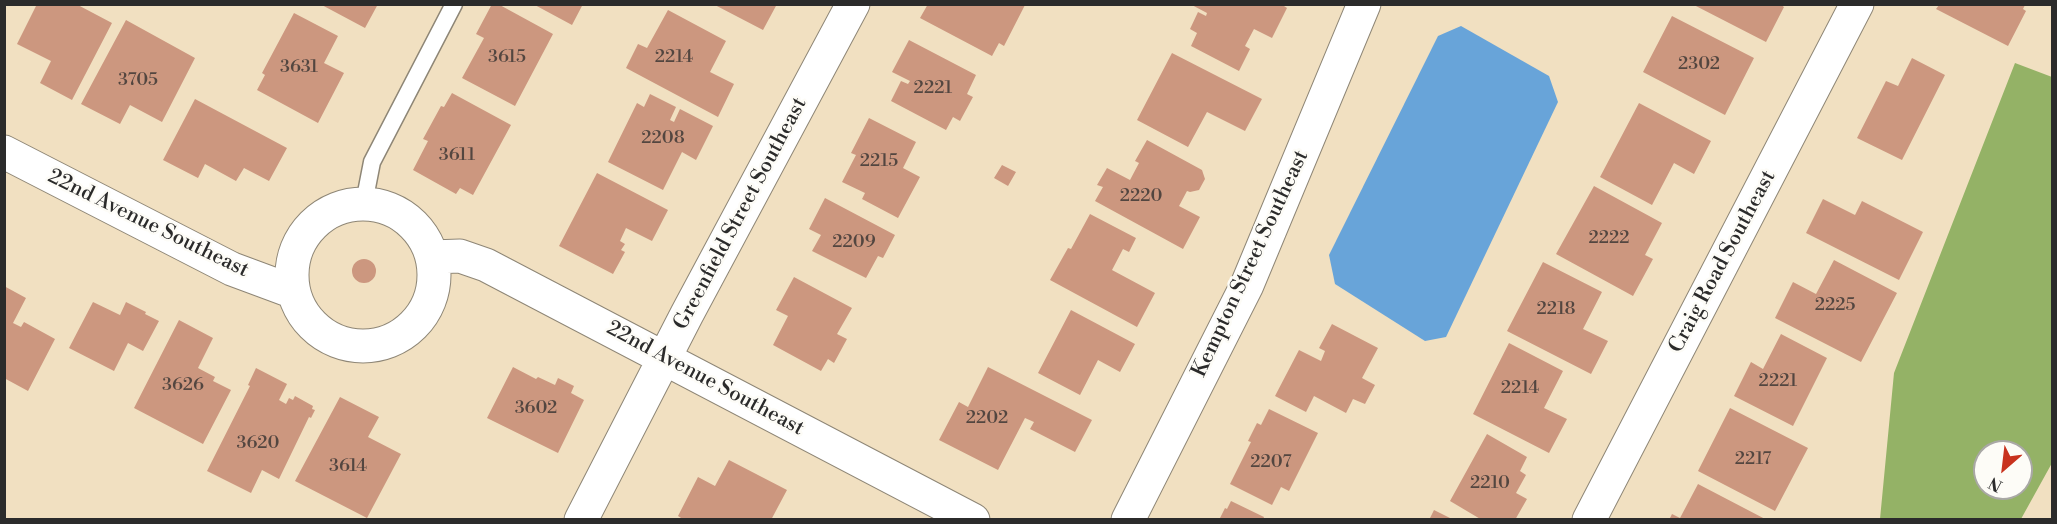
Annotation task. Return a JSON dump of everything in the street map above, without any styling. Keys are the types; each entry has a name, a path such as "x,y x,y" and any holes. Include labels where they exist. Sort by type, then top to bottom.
{"street":[{"name":"Greenfield Street Southeast","path":"580,519 853,4"},
{"name":"Kempton Street Southeast","path":"1128,519 1247,285 1364,4"},
{"name":"Craig Road Southeast","path":"1589,519 1857,4"},
{"name":"22nd Avenue Southeast","path":"4,152 232,269 294,292"},
{"path":"364,203 382,206 399,213 414,225 425,239 432,257 434,275 432,293 424,311 406,331 381,344 363,346 344,343 327,336 312,325 301,309 294,292 291,274 294,255 301,238 328,212 345,205 364,203"},
{"name":"22nd Avenue Southeast","path":"432,257 460,256 486,265 973,519"}],"lane":[{"path":"364,203 372,162 454,4"}],"green space":[{"path":"2015,63 2052,77 2052,463 2033,497 2033,440 1973,440 1973,500 2032,500 2021,519 1880,519 1894,373"}],"water":[{"path":"1461,26 1549,76 1558,102 1446,337 1425,341 1335,284 1329,255 1438,36"}],"building":[{"path":"37,4 76,4 112,23 72,100 40,83 51,61 17,44"},
{"path":"320,4 378,4 365,28"},
{"path":"492,4 498,4 553,34 515,106 462,78 484,38 476,34"},
{"path":"533,4 583,4 572,25"},
{"path":"713,4 777,4 763,30"},
{"path":"928,4 1025,5 1004,46 999,43 992,56 920,18"},
{"path":"1190,4 1281,4 1287,8 1272,38 1254,29 1245,46 1250,49 1239,71 1191,46 1197,33 1190,29 1198,12 1206,16 1207,13"},
{"path":"1692,4 1780,4 1784,7 1766,42"},
{"path":"1939,5 2025,5 2023,9 2026,11 2008,46 1936,9"},
{"path":"668,10 726,41 710,72 734,84 718,117 626,68 638,44 647,48"},
{"path":"294,13 338,36 324,63 344,73 318,123 257,90 265,75 262,73"},
{"path":"1672,16 1754,58 1725,115 1643,72"},
{"path":"126,20 195,58 162,122 130,105 120,124 81,104"},
{"path":"909,40 976,75 967,94 973,97 960,121 953,117 946,130 891,101 901,81 908,84 910,81 892,72"},
{"path":"1172,53 1262,99 1245,131 1207,112 1188,147 1137,120"},
{"path":"1912,58 1945,75 1902,160 1857,138 1886,81 1898,86"},
{"path":"452,93 511,125 473,195 460,188 456,194 413,170 428,141 423,139 441,106 444,107"},
{"path":"650,94 676,107 670,120 674,122 680,109 713,126 696,160 682,152 663,190 608,162 637,103 644,107"},
{"path":"195,99 287,148 269,181 244,168 236,181 205,164 198,178 163,160"},
{"path":"1639,103 1711,141 1694,174 1674,163 1652,205 1600,177"},
{"path":"869,118 916,142 903,168 920,177 898,218 862,199 865,193 842,182 856,155 851,153"},
{"path":"1147,140 1202,170 1205,179 1199,190 1187,191 1179,206 1200,217 1183,249 1095,201 1103,187 1097,185 1107,168 1130,180 1139,163 1135,161"},
{"path":"1002,165 1016,172 1008,186 994,178"},
{"path":"597,173 668,210 652,241 626,228 620,241 625,244 621,250 625,252 613,274 559,246"},
{"path":"1594,186 1662,223 1645,255 1653,259 1633,296 1556,254"},
{"path":"825,198 895,235 883,258 878,256 866,278 812,251 821,235 809,229"},
{"path":"1823,199 1855,215 1862,201 1923,232 1899,280 1806,233"},
{"path":"1090,214 1136,238 1129,252 1123,249 1112,270 1155,293 1137,327 1050,280 1068,248 1071,249"},
{"path":"364,259 372,263 376,271 372,279 364,283 356,279 352,271 356,263"},
{"path":"1834,260 1897,293 1861,362 1775,318 1793,282 1816,294"},
{"path":"1543,262 1602,292 1583,329 1608,341 1591,374 1507,331"},
{"path":"794,277 852,308 837,334 847,339 834,363 828,359 821,371 773,345 788,316 776,310"},
{"path":"4,286 26,298 13,323 21,327 24,322 55,339 28,391 4,378"},
{"path":"93,302 120,315 126,302 159,321 143,351 128,343 114,371 69,348"},
{"path":"1071,310 1135,344 1120,372 1098,360 1080,395 1038,373"},
{"path":"179,320 213,338 198,368 215,377 213,381 231,390 203,444 134,408"},
{"path":"1332,324 1378,348 1362,378 1375,385 1365,404 1353,399 1346,413 1314,396 1306,412 1275,396 1299,350 1321,361 1325,351 1319,348"},
{"path":"1781,334 1827,358 1793,426 1734,396 1751,362 1763,369"},
{"path":"1509,343 1563,371 1544,408 1567,419 1549,453 1473,414"},
{"path":"513,367 536,379 538,377 555,385 558,378 574,386 571,393 584,400 558,453 487,418"},
{"path":"988,367 1092,420 1075,452 1030,429 1034,422 1025,418 998,470 939,440 959,402 968,407"},
{"path":"256,368 287,384 279,400 286,404 289,398 293,400 295,396 313,406 312,409 315,410 311,418 309,417 279,479 262,470 251,493 207,471 250,386 248,385"},
{"path":"340,397 379,417 368,437 401,454 367,518 295,481"},
{"path":"1730,408 1808,448 1775,511 1698,471"},
{"path":"1269,409 1318,433 1289,491 1281,487 1272,505 1230,484 1251,442 1248,441 1257,423 1261,425"},
{"path":"1487,434 1527,457 1520,471 1526,475 1516,493 1527,499 1515,520 1482,520 1450,501"},
{"path":"729,460 787,490 771,520 684,520 678,516 698,477 715,486"},
{"path":"1698,484 1767,520 1669,520 1672,514 1680,518"},
{"path":"1231,501 1264,517 1263,520 1219,520"},
{"path":"1434,510 1454,520 1429,520"}]}
